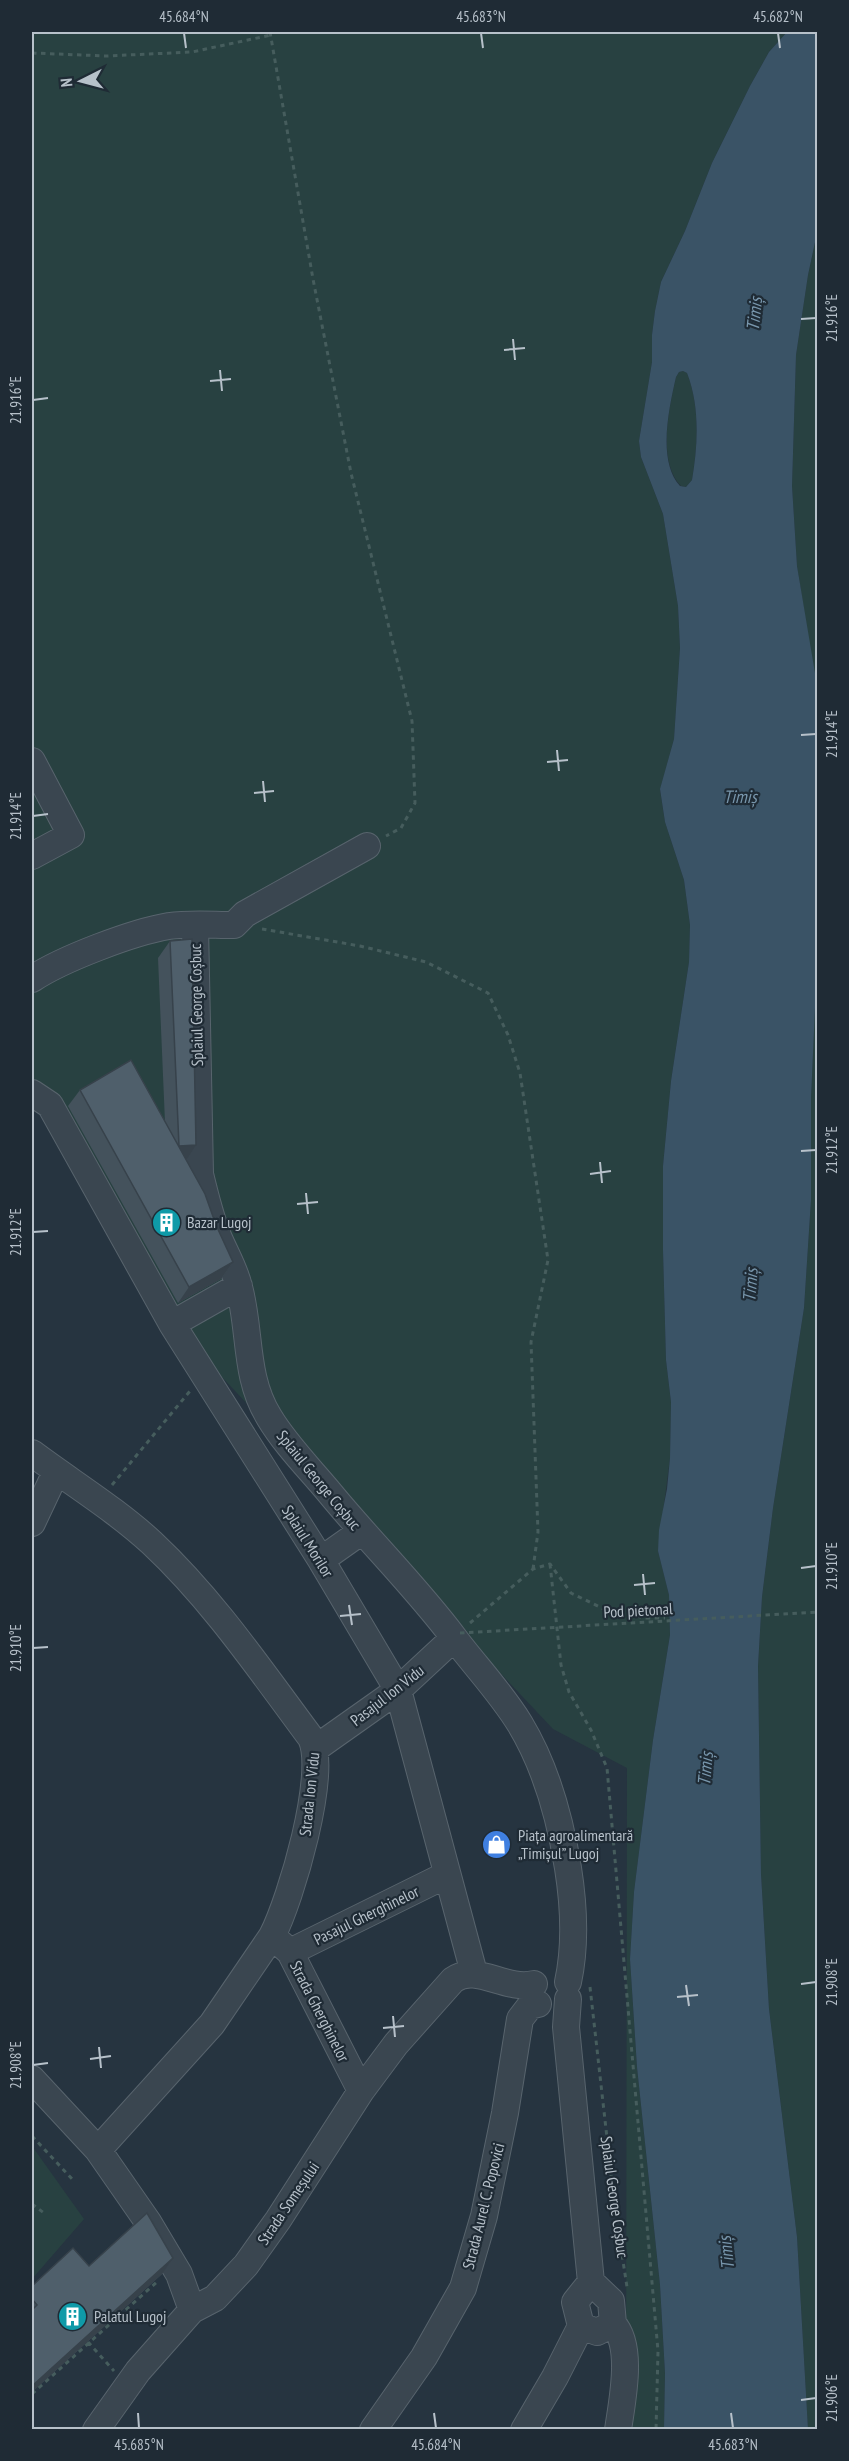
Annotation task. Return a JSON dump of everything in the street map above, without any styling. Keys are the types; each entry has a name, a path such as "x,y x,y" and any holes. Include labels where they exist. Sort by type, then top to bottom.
{"street":[{"path":"32,761 71,834 32,856"},
{"path":"32,979 60,964 152,930 195,924 234,925 244,914 367,846"},
{"name":"Splaiul George Coșbuc","path":"195,924 200,1174 215,1227 239,1286 245,1314 249,1360 262,1405 281,1434 362,1531 461,1631 521,1725 538,1758 563,1833 573,1919 572,1963 559,1999 591,2282"},
{"name":"Splaiul Morilor","path":"32,1093 50,1105 172,1324 321,1560 398,1690 474,1973"},
{"path":"172,1324 239,1286"},
{"path":"233,1422 262,1405"},
{"name":"Strada Ion Vidu","path":"32,1453 122,1518 152,1543 181,1573 221,1619 311,1738 316,1748 310,1809 302,1855 280,1921 281,1944 246,1978 212,2024 98,2150"},
{"path":"32,1524 56,1472"},
{"path":"321,1560 362,1531"},
{"name":"Pasajul Ion Vidu","path":"316,1748 398,1690 461,1631"},
{"name":"Pasajul Gherghinelor","path":"281,1944 442,1877"},
{"name":"Strada Gherghinelor","path":"281,1944 361,2091"},
{"path":"474,1973 559,1999"},
{"name":"Strada Someșului","path":"96,2430 138,2371 192,2310 215,2298 246,2265 278,2220 361,2091 428,2006 460,1975 474,1973"},
{"name":"Strada Aurel C. Popovici","path":"373,2430 424,2357 463,2288 484,2216 505,2113 520,2019 530,2006 559,1999"},
{"path":"32,2079 98,2150 148,2222 179,2274 192,2310"},
{"path":"524,2430 555,2377 581,2325 575,2302 591,2282 611,2301 613,2324 621,2332 626,2356 618,2430"},
{"path":"581,2325 597,2332 613,2324"}],"path":[{"path":"32,53 106,56 192,52 270,33 313,279 351,473 412,721 415,803 401,828 367,846"},
{"path":"234,925 360,946 426,962 488,993 508,1035 520,1073 548,1260 531,1342 538,1532 533,1569"},
{"path":"106,1491 192,1388"},
{"path":"461,1631 533,1569 550,1564"},
{"path":"550,1564 572,1593 608,1611 646,1618 665,1618"},
{"path":"550,1564 561,1665 570,1692 591,1730 607,1768 658,2350 656,2430"},
{"name":"Pod pietonal","path":"461,1631 818,1612"},
{"name":"Splaiul George Coșbuc","path":"559,1999 615,2209 628,2294"},
{"path":"32,2136 73,2180"},
{"path":"32,2204 44,2213"},
{"path":"32,2394 160,2279"},
{"path":"88,2342 115,2372"}],"green space":[{"path":"32,32 787,32 769,52 750,86 712,163 685,231 661,282 652,335 652,362 639,441 641,457 663,514 678,606 680,648 674,739 660,790 665,822 684,880 690,925 689,962 671,1081 663,1166 666,1360 671,1402 670,1458 658,1551 669,1595 670,1635 653,1740 634,1892 630,1959 637,2067 660,2285 665,2373 664,2429 626,2429 627,1768 553,1729 172,1324 32,1093"},
{"path":"817,233 817,691 797,566 792,486 796,355"},
{"path":"679,372 687,373 691,386 697,426 692,480 686,487 681,486 674,475 667,449 668,419 673,390 676,377"},
{"path":"817,941 818,2429 808,2430 797,2237 769,2009 761,1874 758,1666 762,1597 773,1508 804,1308 811,1200 811,1098"},
{"path":"32,2146 84,2219 32,2279"}],"water":[{"name":"Timiș","path":"787,32 818,32 817,233 796,355 792,486 797,566 818,691 818,941 811,1098 811,1200 804,1308 773,1508 762,1597 758,1666 761,1874 769,2009 797,2237 808,2429 664,2429 665,2373 660,2285 637,2067 630,1959 634,1892 653,1740 670,1635 669,1595 658,1551 670,1458 671,1402 666,1360 663,1166 671,1081 689,962 690,925 684,880 665,822 660,789 674,739 680,648 678,606 663,514 641,457 639,441 652,362 652,335 661,282 685,231 712,163 769,52","holes":["679,372 687,373 694,399 697,426 692,480 686,487 680,486 673,475 669,463 667,434 676,377"]}],"building":[{"path":"192,939 196,1145 179,1146 170,941"},
{"name":"Bazar Lugoj","path":"131,1060 205,1194 233,1262 189,1287 80,1090"},
{"name":"Palatul Lugoj","path":"147,2213 173,2258 32,2386 32,2310 37,2305 32,2299 32,2286 73,2248 89,2266"}],"place":[{"name":"Bazar Lugoj","path":"166,1222"},
{"name":"Piața agroalimentară „Timișul” Lugoj","path":"497,1844"},
{"name":"Palatul Lugoj","path":"73,2316"}]}
